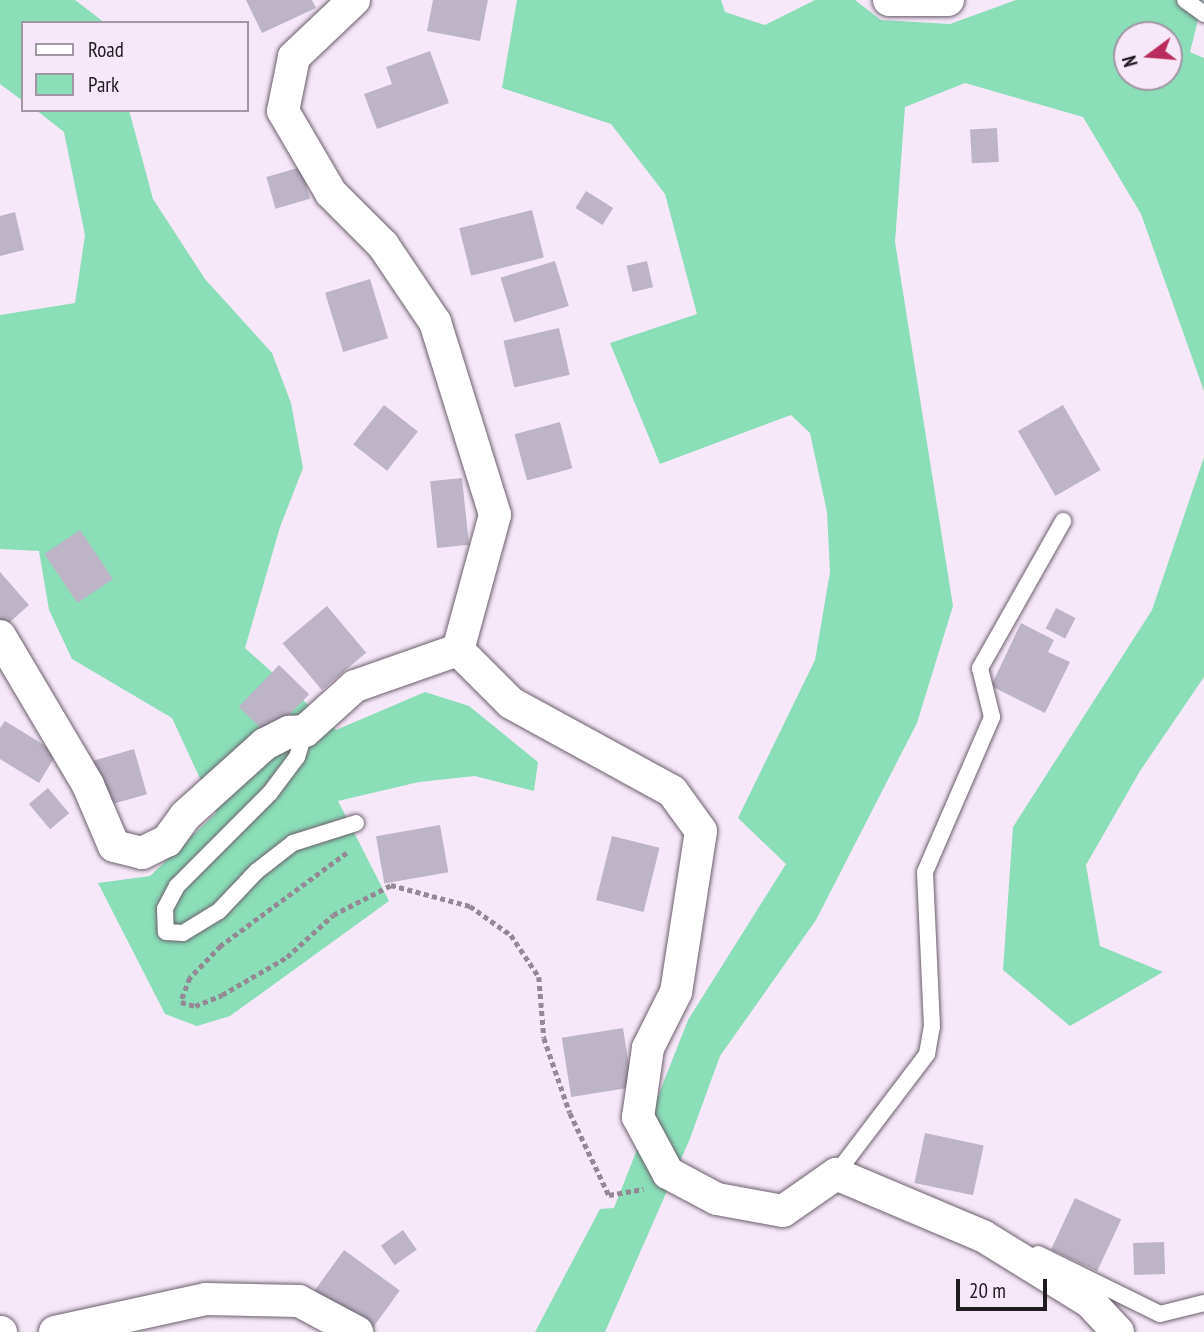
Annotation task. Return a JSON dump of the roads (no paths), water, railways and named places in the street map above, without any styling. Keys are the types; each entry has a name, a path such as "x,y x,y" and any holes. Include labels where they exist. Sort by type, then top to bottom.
{"street":[{"path":"354,0 294,57 284,111 331,193 383,245 435,322 495,515 458,650"},
{"path":"888,0 948,0"},
{"path":"0,636 88,785 114,846 142,853 167,841 185,816 265,744 289,732 305,732 355,686 458,650"},
{"path":"458,650 511,703 672,791 701,831 676,992 648,1048 638,1116 668,1173 717,1199 782,1212 836,1174 983,1236 1090,1302 1118,1332"},
{"path":"55,1332 206,1298 299,1301 357,1332"}],"lane":[{"path":"1185,0 1204,14"},
{"path":"836,1174 927,1054 932,1027 925,872 992,717 980,668 1063,521"},
{"path":"305,732 297,757 270,793 177,886 165,909 166,932 183,933 219,911 257,871 293,843 356,823"},
{"path":"983,1236 1013,1241 1160,1314 1204,1303"}]}
